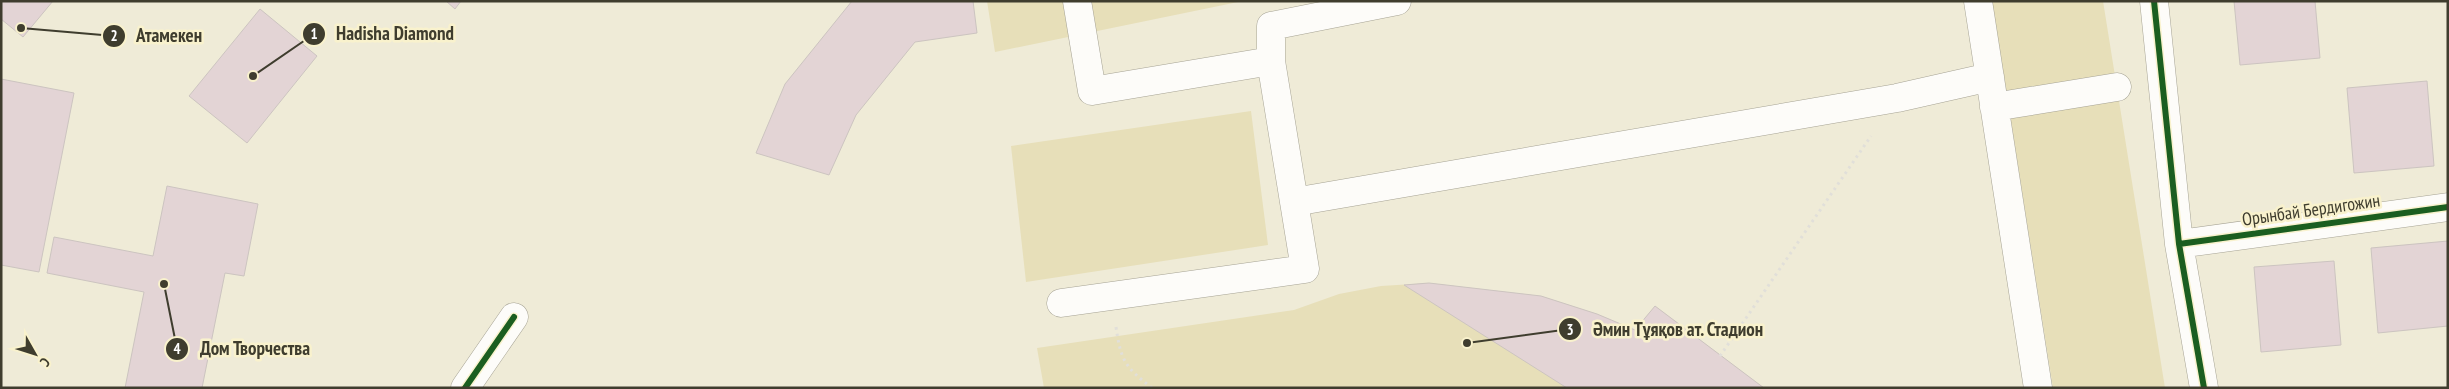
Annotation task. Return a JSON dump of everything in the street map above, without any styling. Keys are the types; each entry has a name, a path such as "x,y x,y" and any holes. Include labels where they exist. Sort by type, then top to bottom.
{"street":[{"path":"1077,1 1092,91 1271,60"},
{"path":"1061,303 1305,269 1271,60 1271,26 1397,1"},
{"path":"1978,1 2038,388"},
{"path":"2154,1 2179,244 2204,388"},
{"path":"1294,202 1897,98 1990,77"},
{"path":"1994,107 2117,87"},
{"name":"Орынбай Бердигожин","path":"2179,244 2448,207"},
{"path":"465,388 514,317"}],"path":[{"path":"1720,356 1897,98"},
{"path":"1112,296 1124,364 1152,388"}],"shaded area":[{"path":"987,1 1243,1 995,52"},
{"path":"1992,1 2103,1 2165,388 2053,388"},
{"path":"1251,111 1268,245 1026,282 1011,146"},
{"path":"1429,283 1541,296 1597,314 1635,330 1655,306 1764,388 1044,388 1037,348 1294,310 1339,294 1381,286"}],"building":[{"path":"1,1 53,1 23,37 1,19"},
{"path":"446,1 461,1 455,9"},
{"path":"852,1 973,1 977,33 915,42 856,115 829,175 756,153 785,84"},
{"path":"2234,1 2315,1 2320,58 2240,65"},
{"path":"260,9 317,56 247,143 189,96"},
{"path":"1,79 74,93 39,272 1,265"},
{"path":"2427,81 2434,166 2354,173 2347,88"},
{"path":"167,186 258,204 244,276 225,273 202,388 125,388 144,292 47,273 54,237 153,256"},
{"path":"2448,241 2448,326 2378,333 2371,248"},
{"path":"2334,261 2341,345 2261,352 2254,267"},
{"path":"1429,283 1541,296 1597,314 1635,330 1655,306 1764,388 1567,388 1404,285"}],"cycle path":[{"path":"2154,1 2179,244 2204,388"},
{"path":"2179,244 2448,207"},
{"path":"465,388 514,317"}],"place":[{"name":"Атамекен","path":"21,28"},
{"name":"Hadisha Diamond","path":"253,76"},
{"name":"Дом Творчества","path":"164,284"},
{"name":"Әмин Тұяқов ат. Стадион","path":"1467,343"}]}
